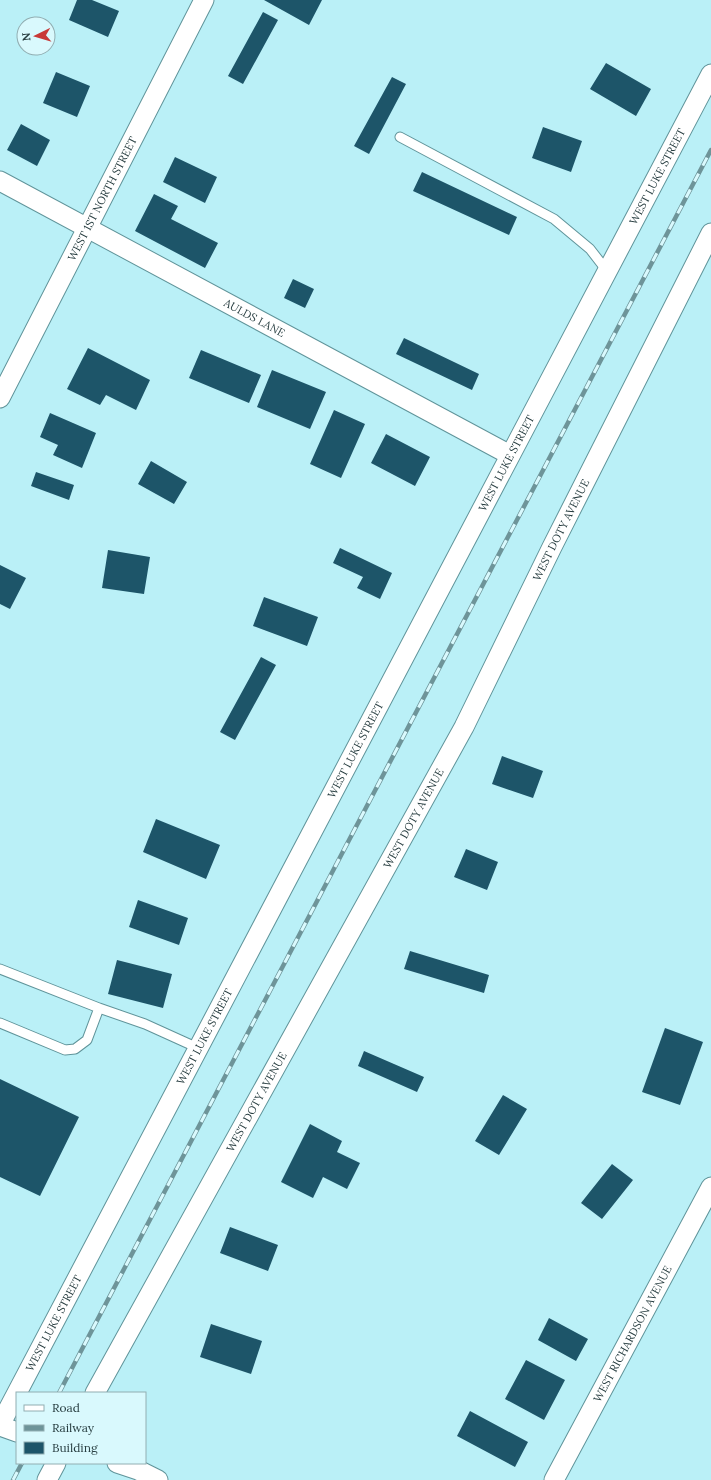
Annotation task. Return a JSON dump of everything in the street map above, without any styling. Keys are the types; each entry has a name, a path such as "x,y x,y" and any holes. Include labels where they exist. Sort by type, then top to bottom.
{"street":[{"name":"WEST 1ST NORTH STREET","path":"0,398 204,0"},
{"name":"WEST LUKE STREET","path":"17,1392 711,74"},
{"name":"AULDS LANE","path":"0,181 510,455"},
{"name":"WEST DOTY AVENUE","path":"96,1392 464,727 552,547 711,233"},
{"name":"WEST RICHARDSON AVENUE","path":"554,1480 711,1187"},
{"name":"WEST LUKE STREET","path":"0,1425 16,1395"},
{"path":"0,1425 16,1432"},
{"path":"47,1480 55,1464"},
{"path":"119,1464 138,1470 158,1480"}],"lane":[{"path":"400,137 554,219 590,249 607,271"},
{"path":"0,969 99,1008 145,1024 198,1048"},
{"path":"0,1023 65,1050 75,1049 87,1040 99,1008"}],"building":[{"path":"77,0 92,0 119,11 108,37 69,20"},
{"path":"264,0 322,0 309,25"},
{"path":"263,12 278,20 243,84 228,76"},
{"path":"606,63 651,89 636,116 590,89"},
{"path":"56,72 90,86 77,117 43,103"},
{"path":"392,77 406,84 369,154 354,146"},
{"path":"21,124 50,140 37,166 7,150"},
{"path":"543,127 582,141 571,172 532,158"},
{"path":"175,157 217,177 205,203 163,182"},
{"path":"422,172 517,217 509,235 413,191"},
{"path":"154,194 178,206 171,219 218,243 205,268 135,231"},
{"path":"293,279 314,289 305,308 284,298"},
{"path":"404,338 479,374 472,390 396,354"},
{"path":"88,348 150,380 136,410 106,395 100,405 67,389"},
{"path":"201,350 261,375 249,403 189,378"},
{"path":"272,370 326,392 310,429 257,407"},
{"path":"334,410 365,424 341,478 310,464"},
{"path":"50,413 96,433 82,468 53,455 58,445 40,437"},
{"path":"386,434 430,457 415,486 371,463"},
{"path":"151,461 187,482 174,504 138,484"},
{"path":"36,472 74,485 69,500 31,486"},
{"path":"340,548 392,573 380,599 357,588 363,577 333,563"},
{"path":"108,550 150,557 144,594 102,588"},
{"path":"0,565 26,578 10,609 0,604"},
{"path":"264,597 318,617 307,646 253,626"},
{"path":"261,657 276,665 235,740 220,732"},
{"path":"502,756 543,771 533,798 492,784"},
{"path":"156,819 220,845 206,879 143,852"},
{"path":"466,849 498,862 487,890 454,877"},
{"path":"138,900 188,918 179,945 129,927"},
{"path":"410,951 489,975 484,993 404,969"},
{"path":"117,960 172,974 163,1008 108,994"},
{"path":"665,1028 703,1042 680,1105 642,1092"},
{"path":"364,1051 424,1077 417,1092 358,1066"},
{"path":"0,1079 79,1117 40,1196 0,1177"},
{"path":"503,1095 527,1109 499,1155 475,1141"},
{"path":"310,1124 342,1141 337,1152 360,1163 347,1189 323,1177 313,1198 281,1182"},
{"path":"612,1164 633,1180 602,1219 581,1203"},
{"path":"230,1227 278,1245 268,1271 220,1253"},
{"path":"549,1318 588,1339 576,1361 538,1340"},
{"path":"211,1324 262,1341 251,1374 200,1357"},
{"path":"526,1360 565,1380 544,1420 505,1399"},
{"path":"470,1411 528,1442 515,1467 457,1436"}],"railway":[{"path":"60,1392 711,150"},
{"path":"13,1480 21,1464"}]}
